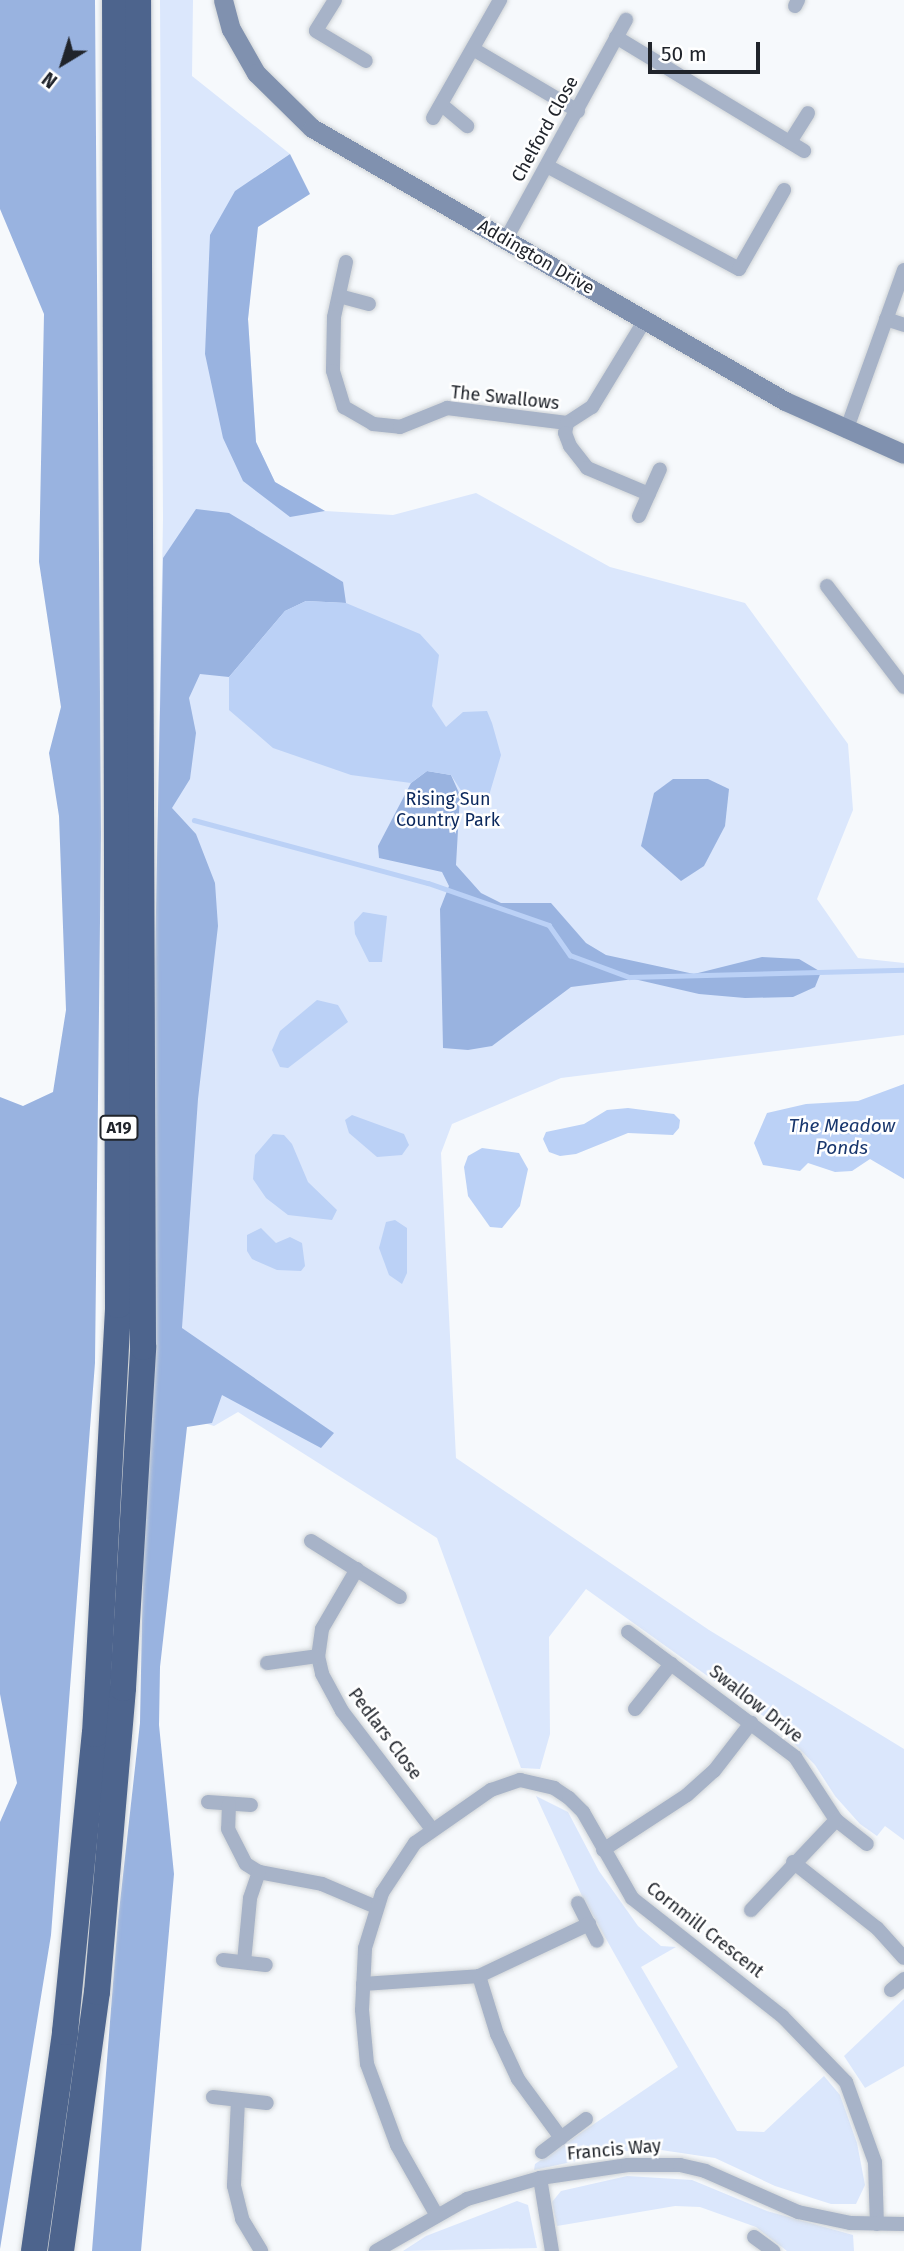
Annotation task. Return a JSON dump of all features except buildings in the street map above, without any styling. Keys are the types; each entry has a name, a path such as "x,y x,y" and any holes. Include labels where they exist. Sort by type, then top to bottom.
{"highway":[{"name":"A19","path":"34,2251 65,2032 94,1734 118,1305 115,0"},
{"name":"A19","path":"61,2251 97,1992 116,1771 143,1347 138,0"},
{"path":"68,2213 68,2251"}],"street":[{"name":"Addington Drive","path":"223,0 231,29 256,73 300,118 645,320 846,431 904,454"},
{"path":"433,118 500,0"},
{"path":"333,1 316,31 366,61"},
{"name":"Chelford Close","path":"506,239 626,20"},
{"path":"616,37 804,150"},
{"path":"473,49 578,111"},
{"path":"442,104 467,126"},
{"path":"790,142 808,113"},
{"path":"547,166 739,269 785,190"},
{"name":"The Swallows","path":"346,262 339,296 333,371 344,407 373,424 400,427 447,408 567,423 592,407 645,320"},
{"path":"846,431 904,270"},
{"path":"339,296 369,303"},
{"path":"887,318 904,325"},
{"path":"567,423 565,433 570,446 587,468 649,494"},
{"path":"639,516 660,469"},
{"path":"827,586 904,687"},
{"path":"312,1541 400,1597"},
{"path":"267,1663 318,1656 327,1617 357,1569"},
{"name":"Swallow Drive","path":"628,1632 795,1757 836,1820 867,1844"},
{"name":"Pedlars Close","path":"318,1656 331,1693 432,1829"},
{"path":"635,1709 671,1664"},
{"path":"603,1850 687,1795 714,1771 751,1723"},
{"name":"Cornmill Crescent","path":"436,2214 375,2093 362,2034 363,1984 376,1907 397,1868 432,1829 506,1783 539,1782 554,1788 583,1812 603,1850 643,1909 782,2016 846,2082 875,2162 877,2224"},
{"path":"208,1802 250,1805"},
{"path":"229,1804 228,1829 234,1848 259,1872 322,1884 376,1907"},
{"path":"751,1910 793,1862 836,1820"},
{"path":"793,1862 877,1928 904,1958"},
{"path":"244,1962 250,1898 259,1872"},
{"path":"578,1903 597,1941"},
{"path":"363,1984 478,1976 589,1924"},
{"path":"223,1960 266,1965"},
{"path":"478,1976 497,2034 518,2079 561,2138"},
{"path":"891,1990 904,1979"},
{"path":"213,2097 267,2102"},
{"path":"238,2100 234,2186 242,2219 256,2250"},
{"path":"542,2152 586,2119"},
{"name":"Francis Way","path":"376,2251 436,2214 467,2199 540,2178 628,2165 680,2165 705,2171 798,2212 877,2224 904,2224"},
{"path":"540,2178 549,2250"},
{"path":"754,2237 773,2251"}],"green space":[{"path":"0,0 95,0 101,834 95,1363 51,1935 0,2249 0,1822 17,1783 0,1694 0,1097 23,1106 53,1092 66,1010 59,816 49,753 61,707 39,562 44,314 0,209"},
{"name":"Rising Sun Country Park","path":"160,0 193,0 192,76 290,154 261,173 248,319 256,442 275,482 325,511 393,515 476,493 610,567 745,603 848,744 853,810 817,899 858,958 904,963 904,1035 561,1078 452,1124 441,1153 456,1458 709,1630 904,1749 904,1840 885,1826 877,1836 860,1824 835,1796 815,1765 776,1725 586,1589 549,1637 550,1734 540,1769 521,1768 437,1538 238,1412 214,1426 147,1405 163,519"},
{"path":"290,154 310,194 258,227 248,319 256,442 275,482 325,511 290,517 243,481 223,438 205,354 210,235 235,191"},
{"path":"196,509 229,513 343,582 346,603 306,601 285,611 229,677 200,674 189,698 196,733 190,779 172,808 196,834 215,883 218,926 198,1099 182,1328 334,1433 321,1448 222,1395 212,1423 187,1427 160,1667 159,1725 174,1874 141,2251 92,2251 118,1920 140,1723 163,558"},
{"path":"427,771 451,775 460,795 456,865 481,893 501,903 551,903 586,943 606,955 694,974 762,957 799,959 821,972 815,987 793,997 745,998 699,994 634,979 571,987 492,1046 468,1050 443,1048 440,909 449,886 442,872 379,858 378,846 411,783"},
{"path":"673,779 708,779 729,789 725,826 704,866 681,881 641,846 654,793"},
{"path":"536,1796 568,1812 599,1871 638,1926 661,1946 676,1947 641,1967 737,2131 764,2132 824,2076 840,2095 857,2143 865,2185 856,2204 831,2204 775,2186 715,2158 661,2150 623,2151 534,2170 535,2164 678,2067 582,1896"},
{"path":"904,1999 904,2066 865,2088 844,2056"},
{"path":"627,2176 692,2180 767,2211 853,2235 854,2251 787,2251 756,2227 700,2207 675,2206 557,2226 552,2202 561,2191"},
{"path":"517,2201 528,2205 537,2248 403,2251 426,2236"}],"water":[{"path":"306,601 346,603 420,634 439,655 432,706 446,727 463,712 487,711 492,723 501,755 488,799 471,806 451,775 427,771 411,783 351,775 273,748 229,710 229,677 285,611"},
{"path":"363,912 387,916 382,962 369,962 355,934 354,922"},
{"path":"317,1000 338,1005 348,1022 288,1068 280,1067 272,1050 280,1031"},
{"name":"The Meadow Ponds","path":"904,1084 904,1179 870,1159 852,1171 835,1172 808,1163 800,1171 763,1165 754,1143 767,1113 806,1104 858,1101"},
{"path":"628,1108 674,1114 680,1120 679,1128 673,1135 628,1133 576,1154 560,1156 549,1152 543,1139 546,1132 584,1124 607,1110"},
{"path":"352,1115 404,1134 409,1145 402,1155 377,1157 349,1133 345,1120"},
{"path":"273,1134 284,1135 292,1144 308,1182 337,1210 332,1220 288,1215 266,1198 253,1179 255,1155"},
{"path":"482,1148 519,1153 528,1169 520,1206 502,1228 490,1227 468,1196 464,1167 468,1156"},
{"path":"395,1220 407,1228 407,1273 402,1284 389,1275 379,1248 386,1222"},
{"path":"261,1228 276,1243 290,1237 302,1243 305,1266 301,1271 277,1270 252,1259 247,1251 247,1235"}],"waterway":[{"path":"194,820 428,883 549,925 570,955 629,977 904,970"}]}
